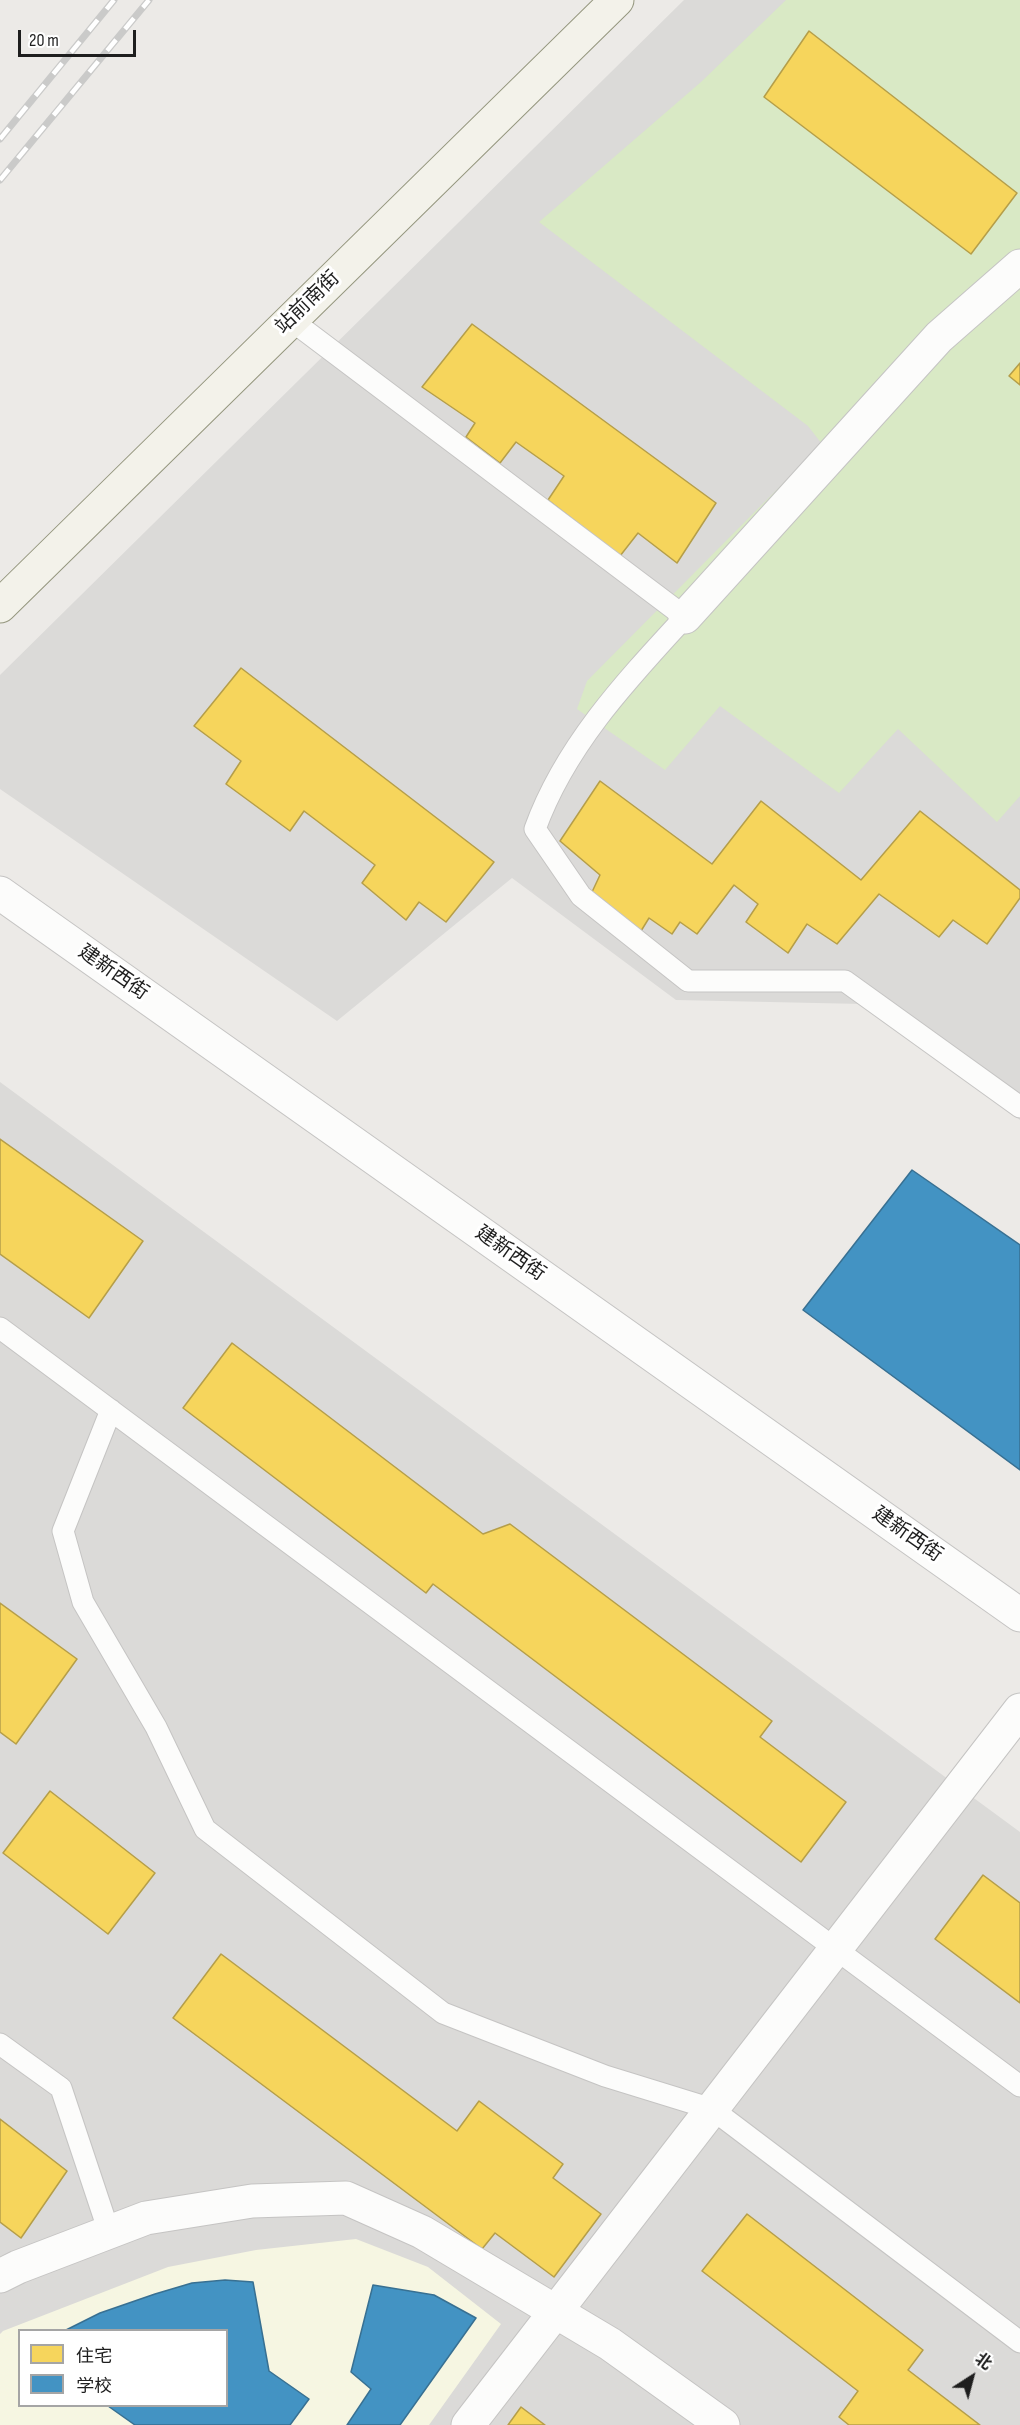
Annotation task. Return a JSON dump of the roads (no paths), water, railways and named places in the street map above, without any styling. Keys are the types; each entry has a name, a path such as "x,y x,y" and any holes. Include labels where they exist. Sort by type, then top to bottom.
{"main road":[{"name":"站前南街","path":"0,606 616,0"}],"street":[{"path":"686,617 939,337 1020,266"},
{"name":"建新西街","path":"0,893 1020,1615"},
{"path":"468,2425 1020,1710"},
{"path":"0,2276 146,2218 252,2201 346,2198 422,2232 610,2344 723,2425"}],"lane":[{"path":"291,320 686,617 636,669 590,726 546,799 535,829 580,897 688,981 845,981 1020,1107"},
{"path":"0,1328 1020,2086"},
{"path":"111,1410 63,1531 83,1602 156,1727 205,1829 443,2013 605,2076 712,2109 1020,2342"},
{"path":"0,2044 61,2088 109,2232"}],"railway":[{"path":"0,139 114,0"},
{"path":"0,180 149,0"}]}
